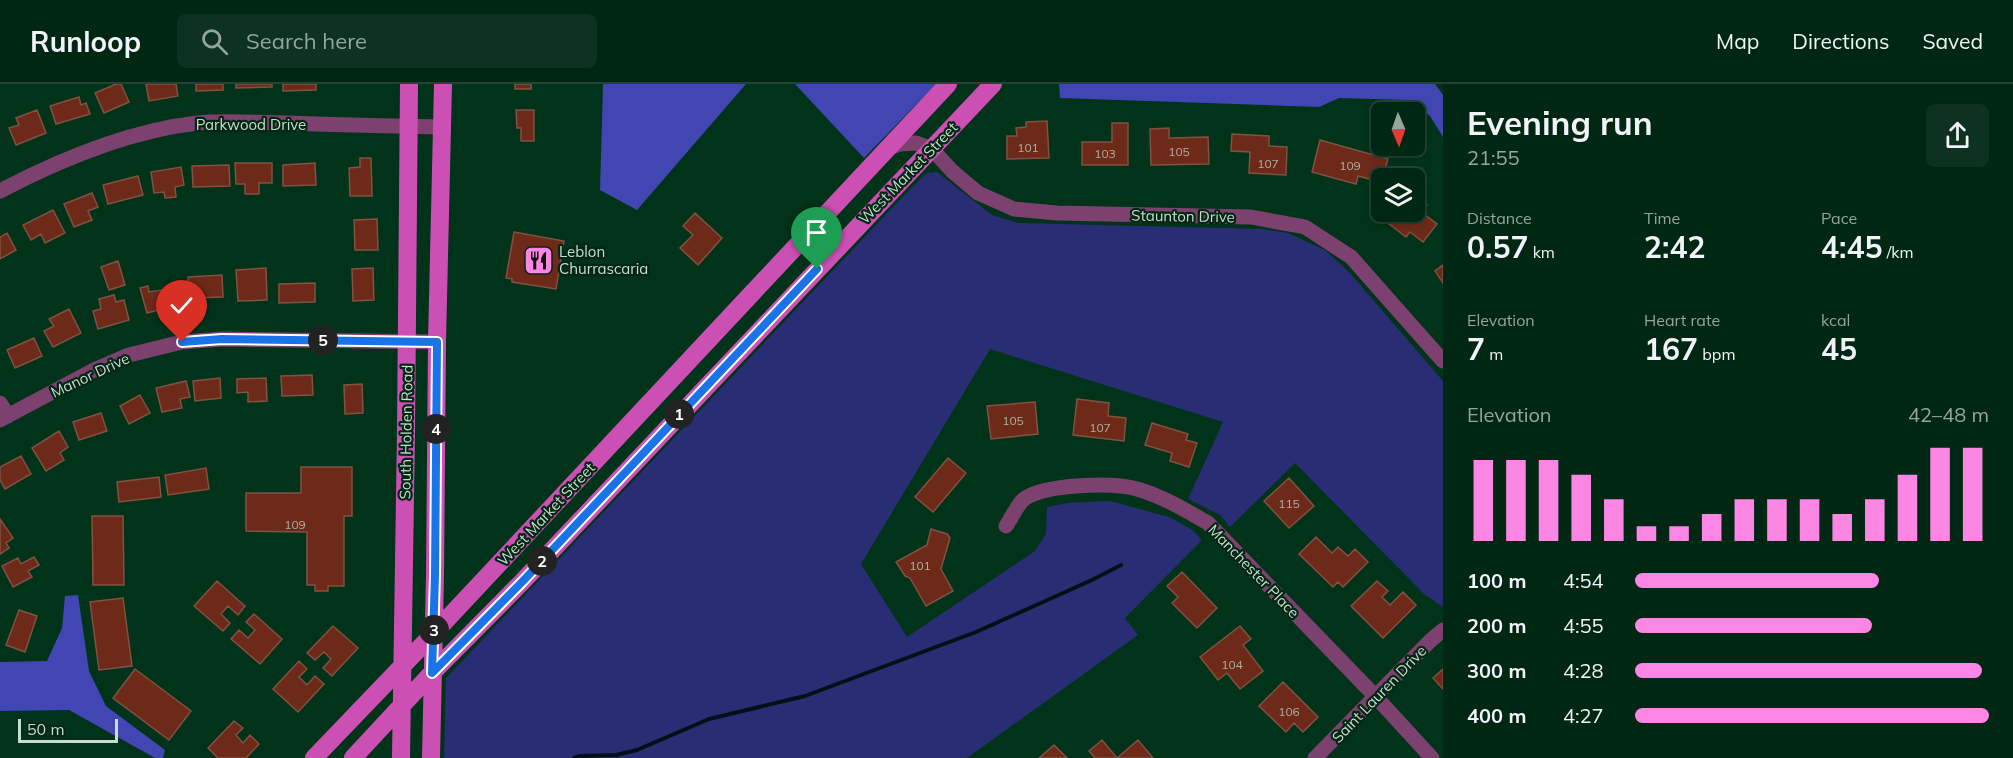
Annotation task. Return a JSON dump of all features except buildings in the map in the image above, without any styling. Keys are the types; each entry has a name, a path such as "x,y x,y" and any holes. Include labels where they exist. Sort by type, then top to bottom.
{"main road":[{"name":"South Holden Road","path":"401,758 400,707 404,664 409,84"},
{"name":"South Holden Road","path":"431,758 443,84"},
{"name":"West Market Street","path":"314,758 948,84"},
{"name":"West Market Street","path":"353,758 993,84"}],"street":[{"name":"Parkwood Drive","path":"0,191 31,174 93,148 150,132 197,123 442,127"},
{"path":"889,148 900,144 916,143 932,149"},
{"name":"Staunton Drive","path":"932,149 952,171 978,193 1014,209 1057,213 1251,217 1305,227 1351,257 1443,361"},
{"name":"Manor Drive","path":"3,413 129,355 182,342 222,339 437,342"},
{"name":"Manchester Place","path":"1006,526 1023,500 1053,488 1094,485 1136,488 1174,504 1208,523 1432,758"},
{"name":"Saint Lauren Drive","path":"1315,758 1443,630"}],"shaded area":[{"path":"603,84 746,84 637,210 600,190"},
{"path":"795,84 936,84 864,158"},
{"path":"1059,84 1435,84 1443,95 1443,137 1430,116 1425,112 1425,102 1409,100 1339,98 1319,107 1060,98"},
{"path":"937,172 992,215 1018,223 1262,229 1288,233 1325,250 1350,273 1443,381 1443,607 1424,594 1295,463 1230,527 1220,515 1188,499 1223,422 990,349 861,564 907,637 1035,551 1046,534 1047,507 1068,503 1110,501 1169,517 1191,529 1202,540 1125,618 1138,635 967,758 444,758 446,678 911,188 927,173"},
{"path":"78,595 89,671 106,706 165,750 163,758 155,758 69,710 0,711 0,662 47,661 62,628 65,596"}],"waterway":[{"path":"574,758 616,755 637,750 709,719 805,696 976,632 1121,565"}],"place":[{"name":"Leblon Churrascaria","path":"538,260"}],"route":[{"path":"182,342 222,339 437,342 432,673 522,582 817,269"}]}
